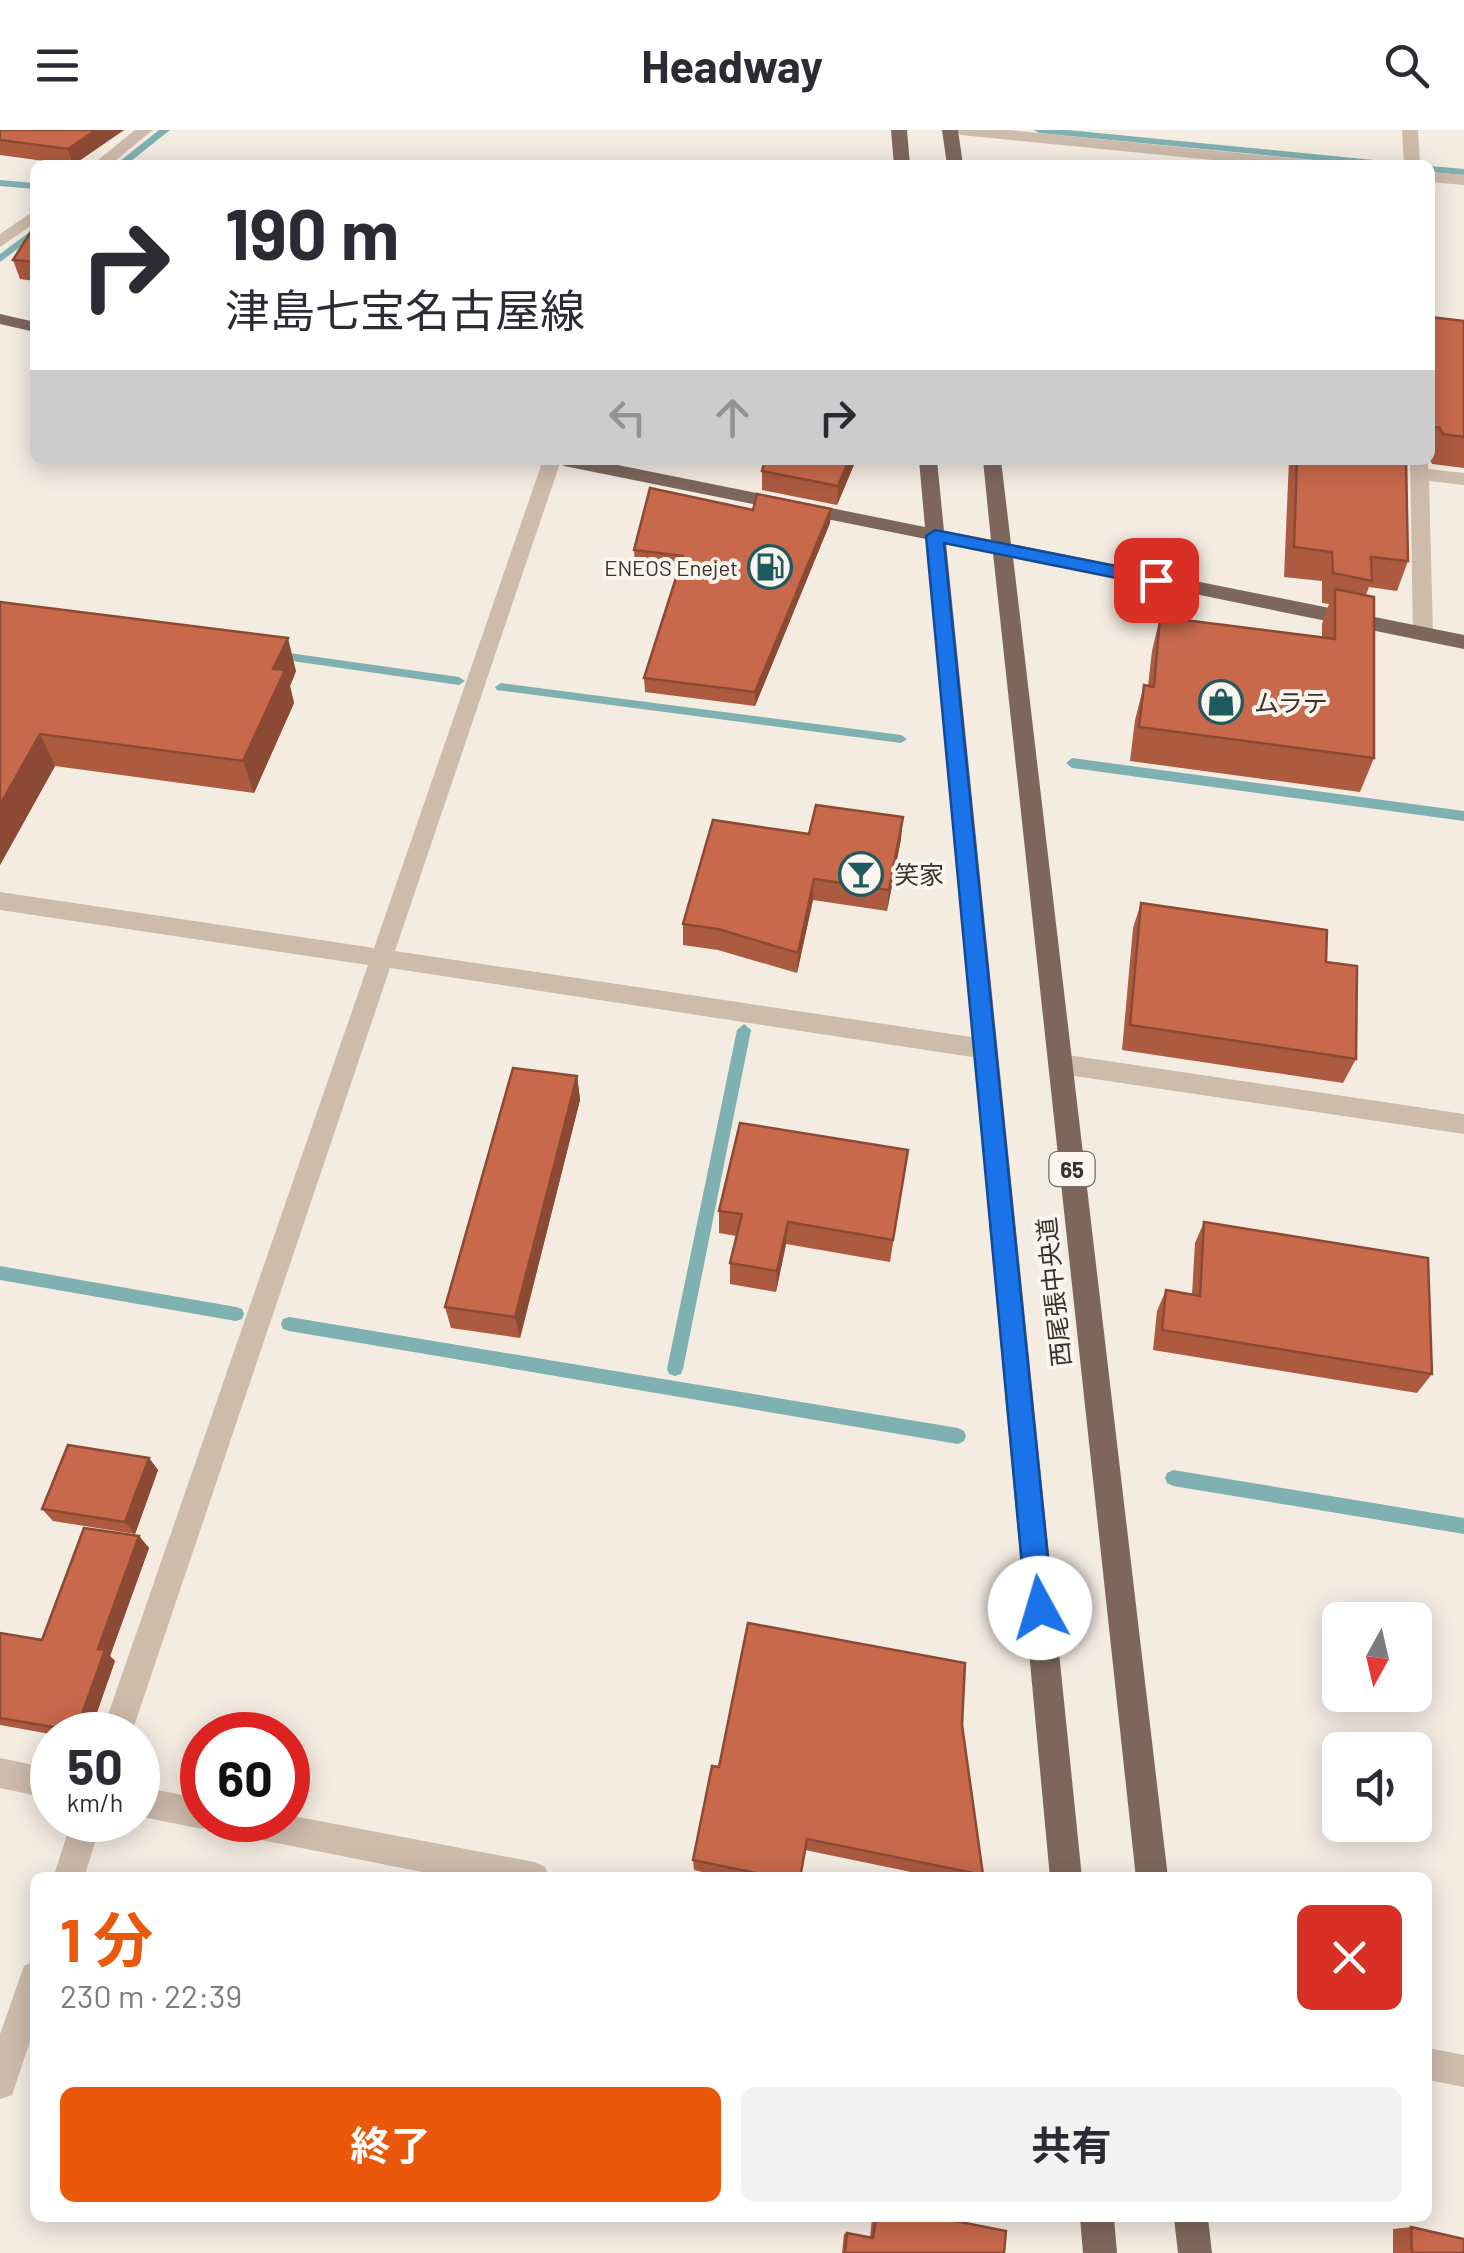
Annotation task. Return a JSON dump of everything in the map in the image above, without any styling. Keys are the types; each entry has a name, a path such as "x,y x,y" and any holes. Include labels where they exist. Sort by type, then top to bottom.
{"main road":[{"path":"899,130 902,160"},
{"path":"950,130 953,160"},
{"path":"0,319 30,327"},
{"path":"588,465 1464,642"},
{"name":"西尾張中央道","path":"928,465 1065,1872"},
{"name":"西尾張中央道","path":"993,465 1151,1872"},
{"path":"1096,2222 1100,2253"},
{"path":"1191,2222 1195,2253"}],"street":[{"path":"106,160 145,130"},
{"path":"962,130 1260,160"},
{"path":"1410,130 1412,160"},
{"path":"1435,177 1464,180"},
{"path":"0,242 30,219"},
{"path":"124,1712 550,465"},
{"path":"1423,634 1420,467 1464,479"},
{"path":"0,901 985,1050"},
{"path":"1060,1064 1464,1124"},
{"path":"0,1772 30,1779"},
{"path":"310,1834 503,1872"},
{"path":"70,1872 80,1842"},
{"path":"0,2082 30,1992"},
{"path":"1432,2065 1464,2071"}],"building":[{"path":"0,130 96,130 68,149 0,140"},
{"path":"30,233 30,262 13,260"},
{"path":"1435,318 1464,321 1464,437 1443,434 1435,427"},
{"path":"764,465 847,465 838,486 762,471"},
{"path":"1297,465 1406,465 1408,561 1371,557 1372,581 1333,573 1332,552 1294,547"},
{"path":"650,488 753,510 757,494 831,509 755,692 644,678 683,556 634,550"},
{"path":"1335,589 1374,597 1374,758 1139,727 1144,685 1154,687 1160,617 1335,639"},
{"path":"0,602 288,638 273,669 285,670 243,761 40,734 0,805"},
{"path":"816,805 903,817 889,890 814,879 798,953 718,929 683,924 713,820 809,834"},
{"path":"1141,903 1327,930 1326,962 1357,966 1356,1059 1130,1025"},
{"path":"513,1068 577,1076 515,1317 445,1307"},
{"path":"740,1123 908,1150 893,1240 788,1222 777,1271 730,1263 742,1214 719,1211"},
{"path":"1204,1222 1428,1258 1432,1374 1162,1330 1166,1290 1200,1296"},
{"path":"68,1445 149,1458 125,1522 42,1509"},
{"path":"84,1528 139,1536 98,1649 105,1650 83,1712 30,1712 30,1723 0,1718 0,1633 42,1640"},
{"path":"748,1623 965,1663 962,1725 983,1872 807,1839 801,1872 751,1872 693,1860 712,1766 719,1767"},
{"path":"875,2222 960,2222 1006,2231 1004,2253 845,2253 847,2233 873,2238"},
{"path":"1411,2227 1464,2239 1464,2253 1412,2253"}],"waterway":[{"path":"126,160 165,130"},
{"path":"1039,130 1343,160"},
{"path":"1435,169 1464,172"},
{"path":"0,183 30,186"},
{"path":"0,259 30,235"},
{"path":"275,655 459,681"},
{"path":"501,687 901,739"},
{"path":"1072,763 1464,816"},
{"path":"675,1369 744,1030"},
{"path":"0,1273 236,1314"},
{"path":"289,1324 958,1436"},
{"path":"1173,1478 1464,1526"}],"place":[{"name":"ENEOS Enejet","path":"770,567"},
{"name":"ムラテ","path":"1221,702"},
{"name":"笑家","path":"861,874"}],"route":[{"path":"1040,1608 935,536 1156,580"}]}
